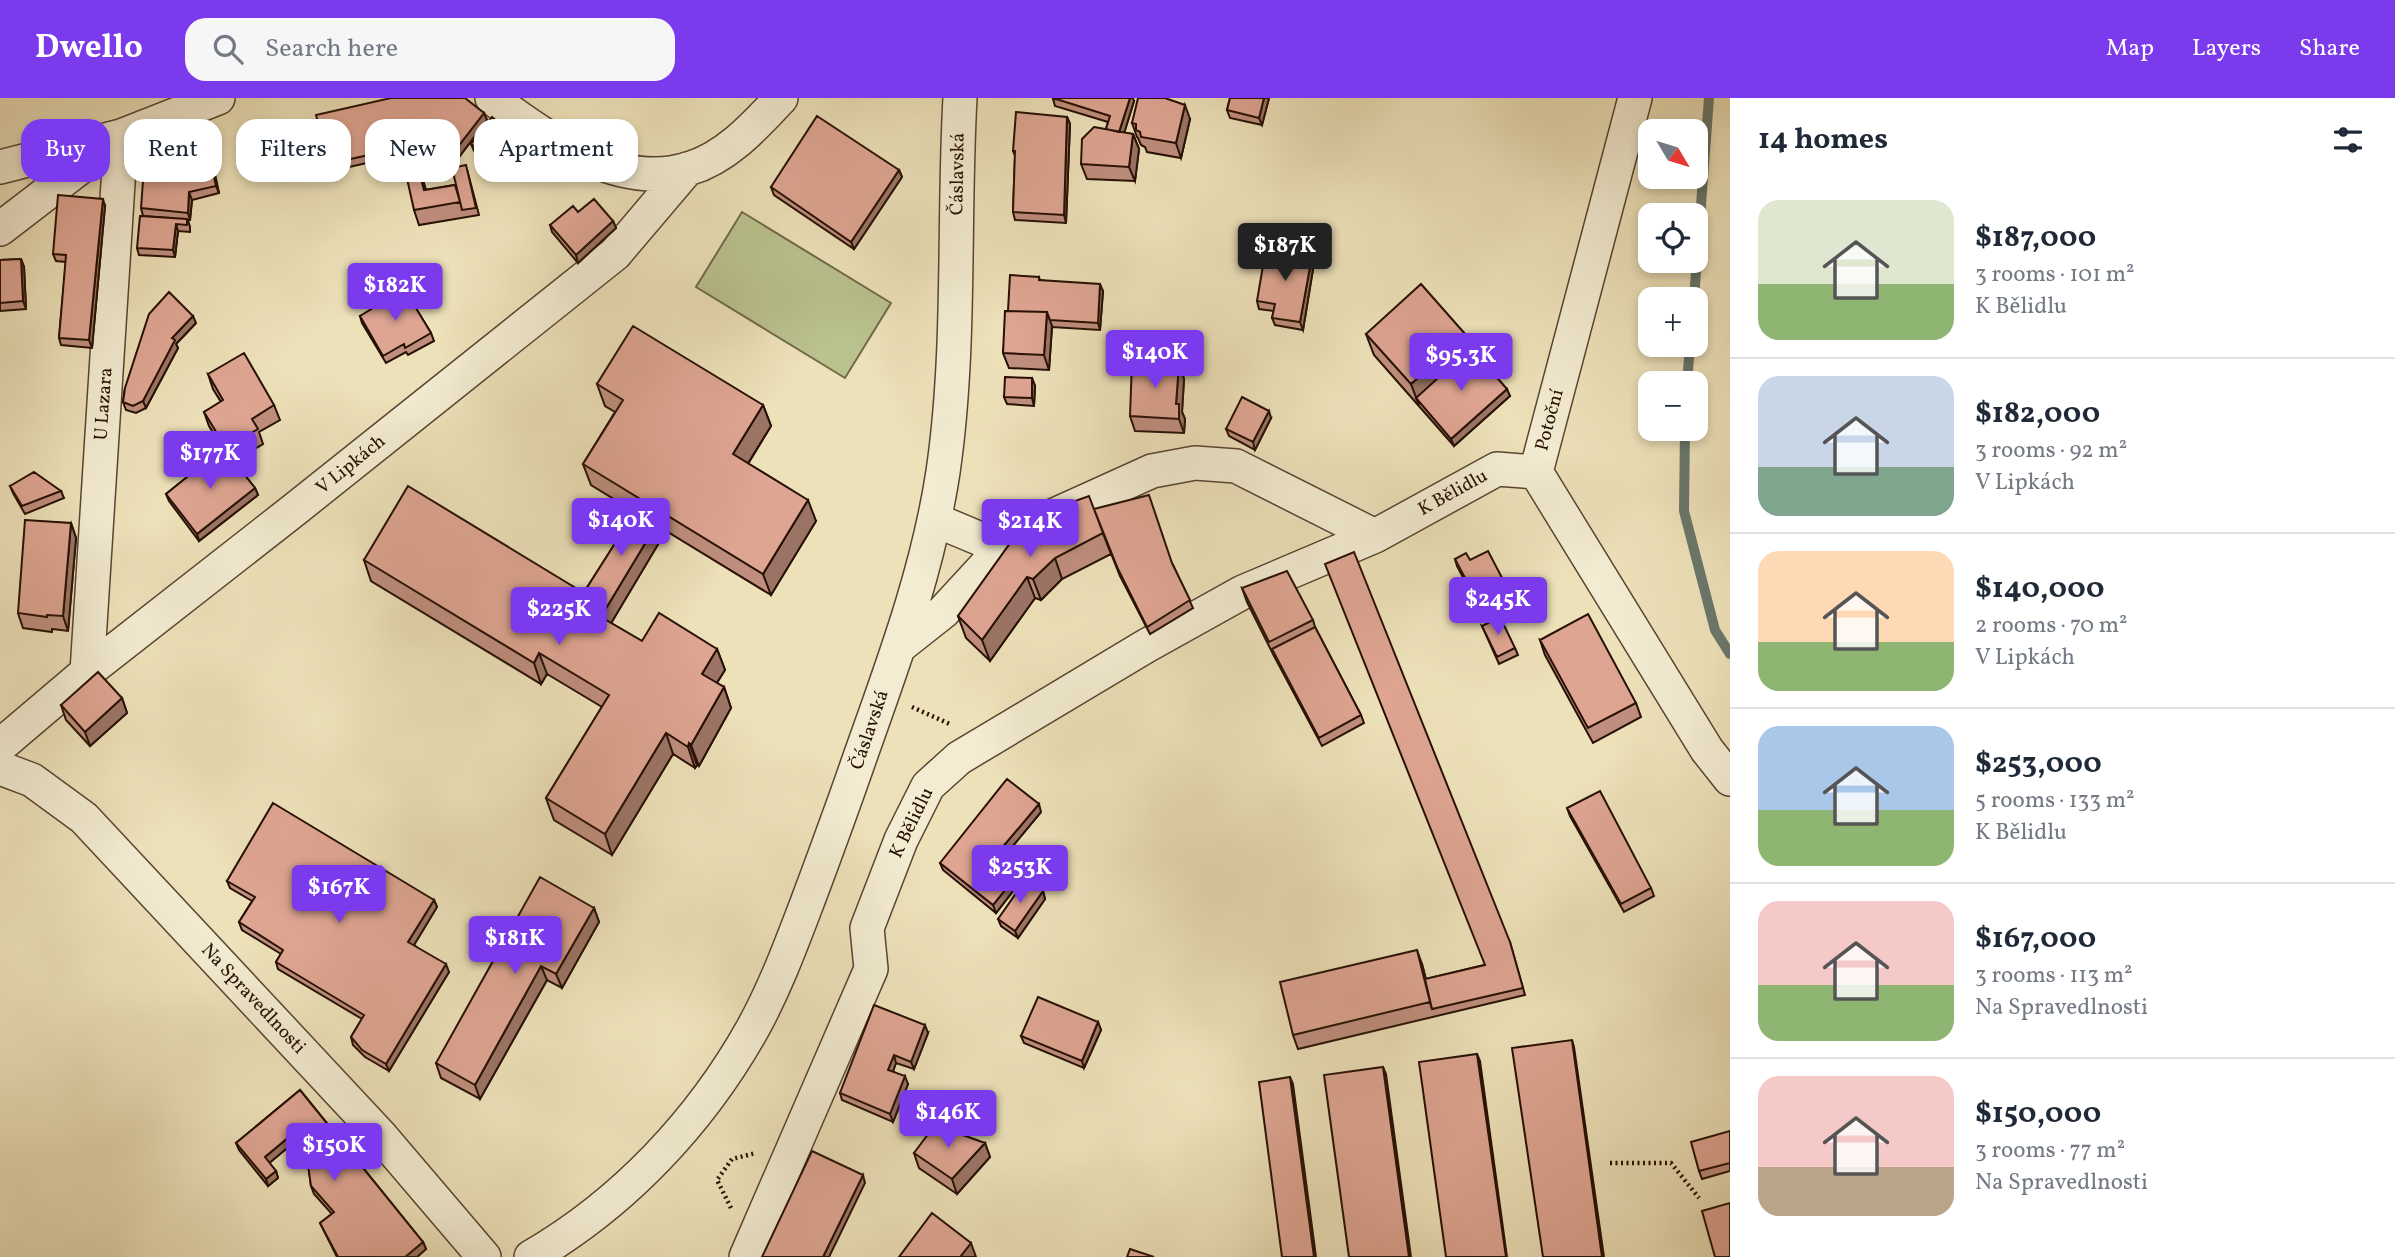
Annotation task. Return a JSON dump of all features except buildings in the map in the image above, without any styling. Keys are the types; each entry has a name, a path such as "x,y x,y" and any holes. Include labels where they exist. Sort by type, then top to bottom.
{"street":[{"path":"0,167 121,136 218,98"},
{"path":"492,98 544,136 592,160 644,172 668,173 711,159 733,144 781,98"},
{"name":"Čáslavská","path":"531,1257 585,1221 669,1146 715,1090 753,1027 785,960 900,646 935,520 949,419 961,98"},
{"name":"Potoční","path":"1635,98 1536,472 1707,750 1730,779"},
{"path":"0,229 121,136"},
{"name":"U Lazara","path":"87,672 121,136"},
{"name":"V Lipkách","path":"0,746 87,672 615,254 687,169"},
{"path":"900,646 943,612 1002,548 1026,528 1152,471 1195,463 1236,467 1375,536"},
{"name":"K Bělidlu","path":"746,1257 871,968 867,928 901,840 928,786 959,758 987,740 1243,592 1375,536 1497,469 1536,472"},
{"path":"935,520 1002,548"},
{"name":"Na Spravedlnosti","path":"0,768 32,780 84,818 380,1135 484,1257"}],"path":[{"path":"1610,1163 1671,1163 1699,1198"}],"green space":[{"path":"742,212 891,303 845,378 696,287"}],"waterway":[{"path":"1695,287 1709,98"},
{"path":"1688,371 1689,357"},
{"path":"1685,441 1684,511 1715,630 1730,654"}]}
